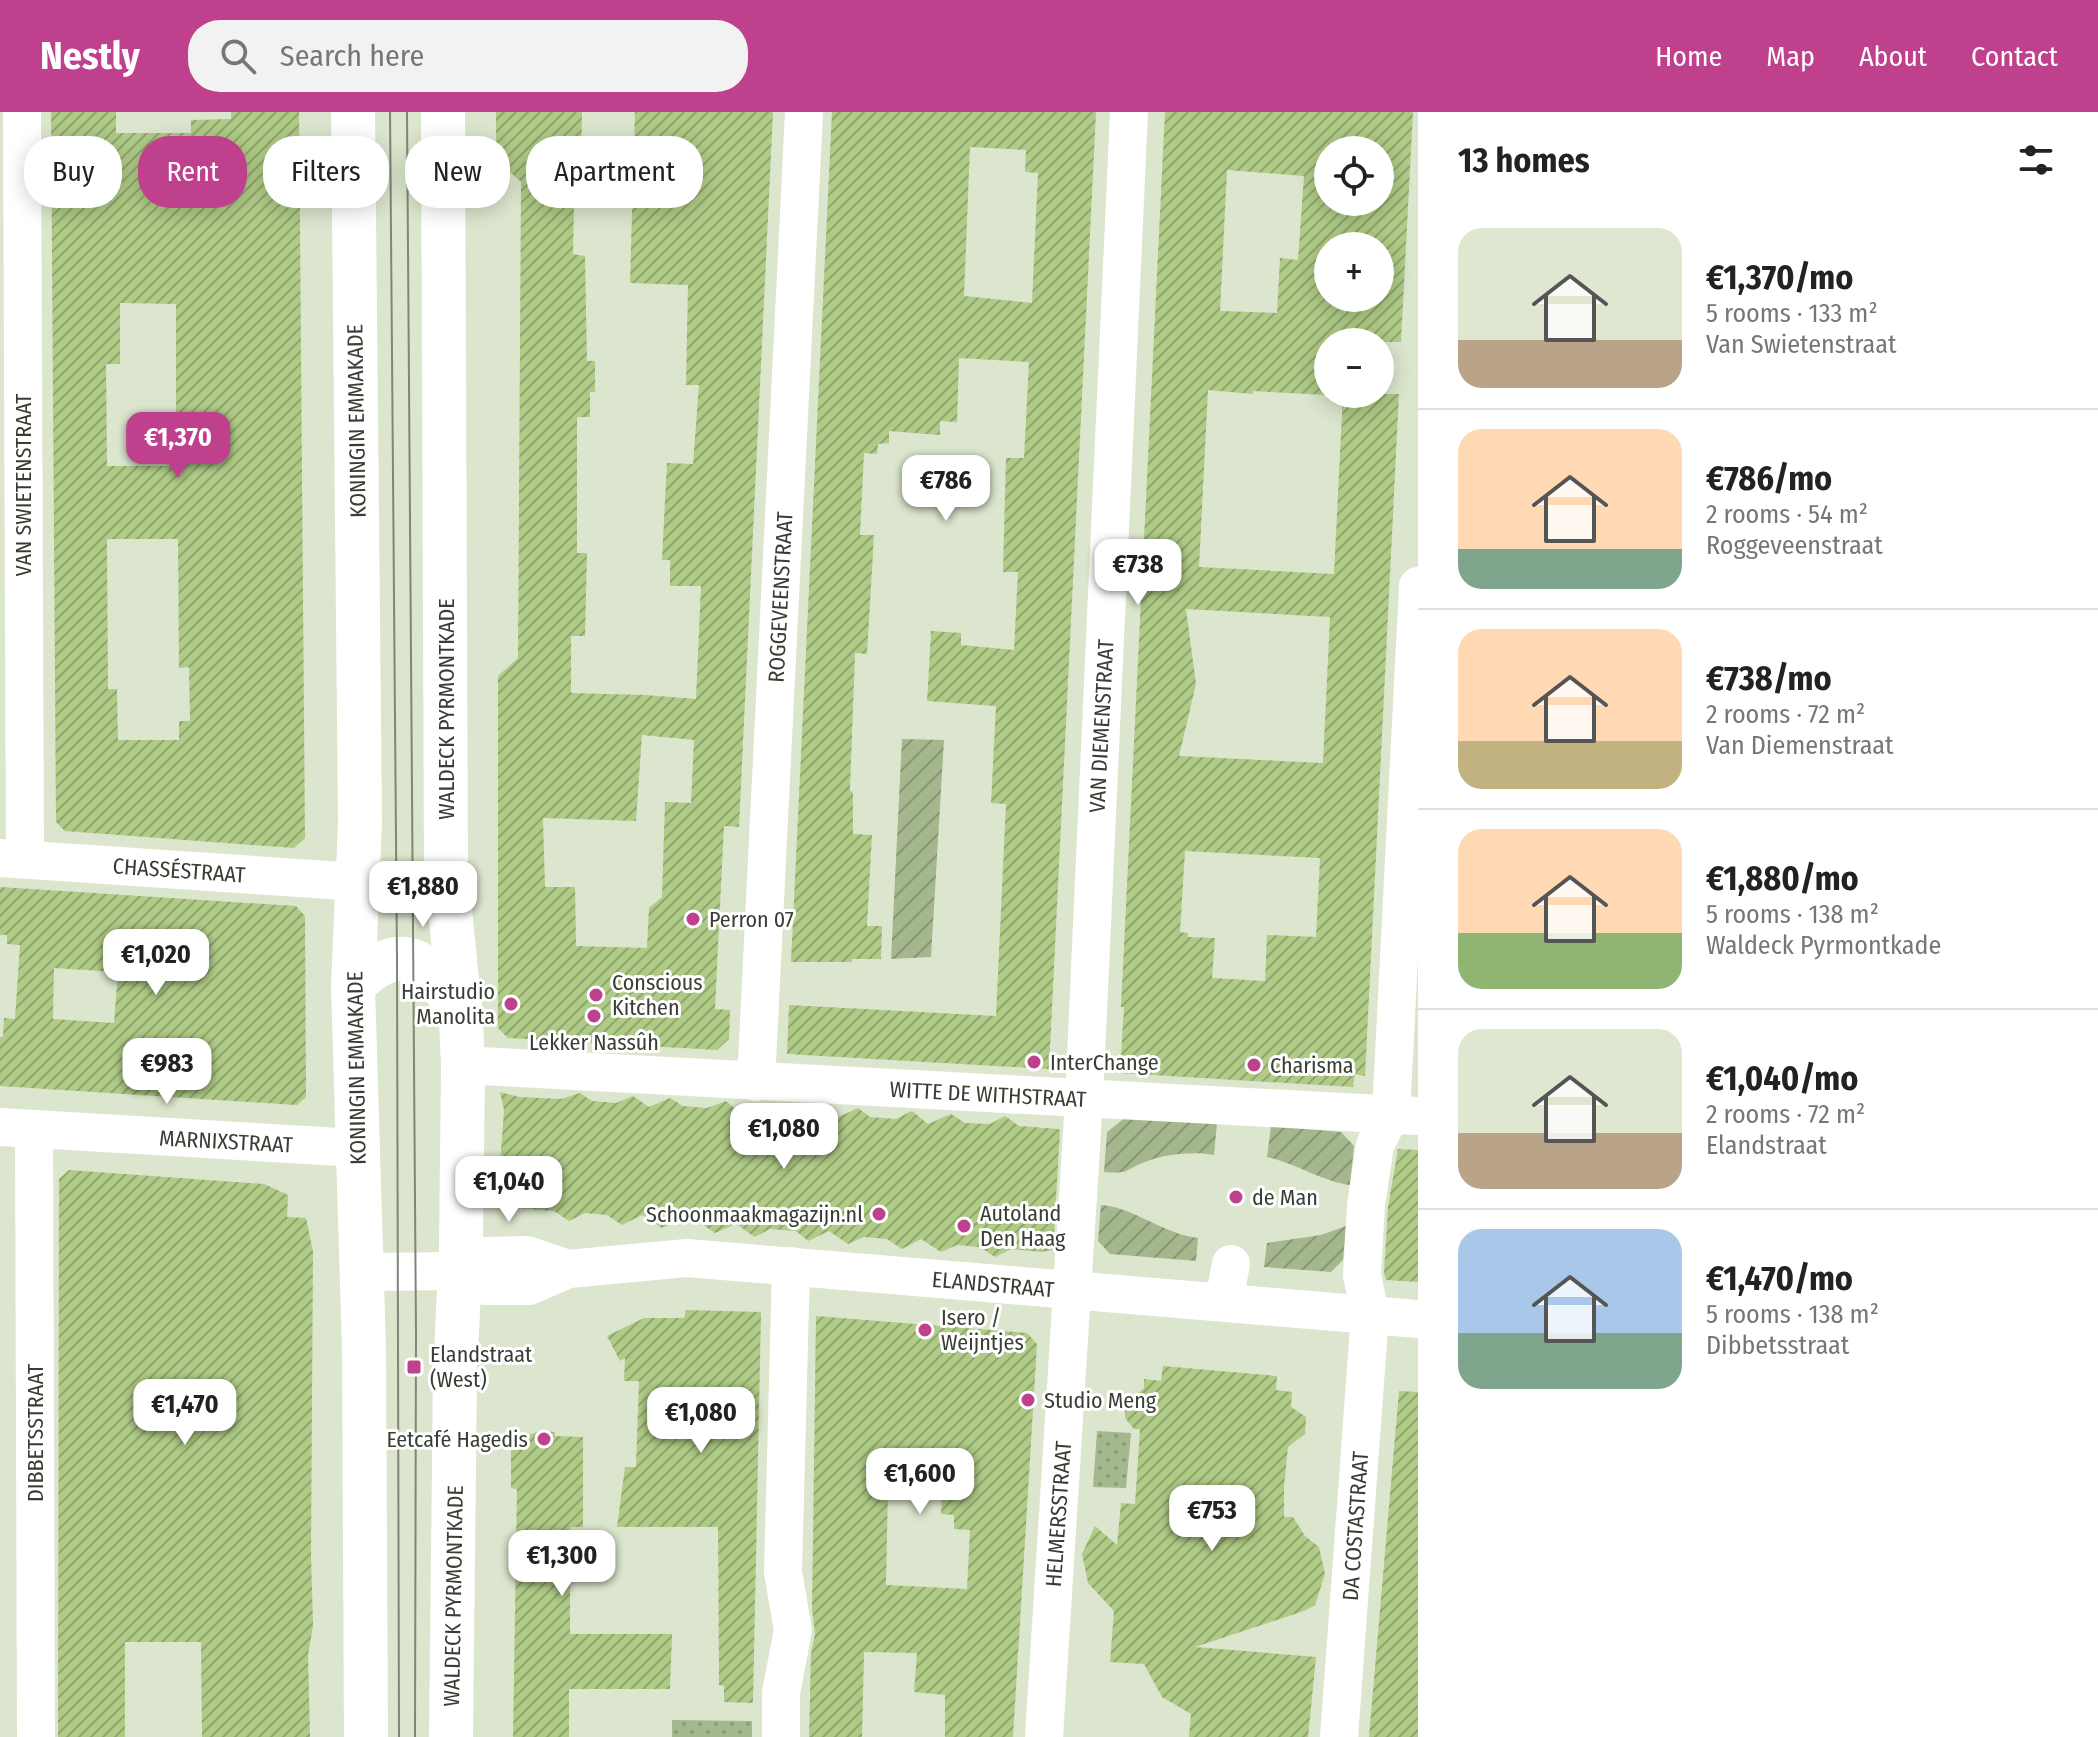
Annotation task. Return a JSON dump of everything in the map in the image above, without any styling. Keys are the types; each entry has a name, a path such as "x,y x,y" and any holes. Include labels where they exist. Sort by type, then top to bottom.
{"main road":[{"name":"KONINGIN EMMAKADE","path":"353,112 360,807 353,986 362,1272 366,1737"},
{"name":"WALDECK PYRMONTKADE","path":"443,112 446,870 463,1065 451,1737"},
{"path":"353,986 385,961 412,961 434,973 446,987 461,1020"}],"street":[{"name":"VAN SWIETENSTRAAT","path":"12,858 22,112"},
{"name":"ROGGEVEENSTRAAT","path":"756,1082 804,112"},
{"name":"VAN DIEMENSTRAAT","path":"1091,1186 1084,1100 1129,112"},
{"path":"1404,1115 1418,586"},
{"name":"CHASSÉSTRAAT","path":"12,858 358,882"},
{"name":"WITTE DE WITHSTRAAT","path":"463,1065 1084,1100 1245,1116 1404,1115"},
{"name":"DA COSTASTRAAT","path":"1339,1737 1370,1314 1362,1275 1357,1205 1375,1145 1404,1115"},
{"name":"MARNIXSTRAAT","path":"17,1128 357,1148"},
{"name":"DIBBETSSTRAAT","path":"17,1128 36,1737"},
{"name":"HELMERSSTRAAT","path":"1044,1737 1073,1291 1091,1186"},
{"name":"ELANDSTRAAT","path":"362,1272 459,1271 484,1286 529,1286 568,1269 687,1258 1418,1319"},
{"path":"1224,1301 1231,1264"},
{"path":"781,1737 781,1693 793,1630 783,1572 791,1266"}],"green space":[{"path":"902,739 944,740 931,957 891,959"},
{"path":"1127,1116 1217,1123 1214,1155 1170,1155 1123,1172 1104,1172 1107,1132"},
{"path":"1271,1126 1341,1132 1354,1146 1350,1185 1267,1157"},
{"path":"1101,1205 1198,1238 1196,1261 1110,1254 1098,1241"},
{"path":"1346,1226 1343,1260 1331,1272 1264,1267 1267,1243 1321,1235"},
{"path":"1097,1431 1131,1433 1126,1488 1093,1487"},
{"path":"672,1720 752,1721 752,1737 672,1737"}],"building":[{"path":"51,112 116,112 116,133 191,133 191,120 231,119 231,112 299,112 299,136 263,136 263,208 300,208 305,838 294,848 65,831 56,822 52,208 122,208 122,136 51,136","holes":["120,303 176,304 176,466 107,466 106,364 120,364","107,539 178,539 179,668 189,667 190,721 179,721 179,740 118,740 117,689 108,689"]},
{"path":"496,112 582,112 581,136 526,136 526,208 574,208 573,254 585,256 587,361 595,361 595,392 590,392 590,417 577,417 577,553 587,553 585,636 571,636 571,693 696,699 701,586 670,586 670,560 662,560 667,463 693,464 699,385 686,385 688,285 630,283 632,208 703,208 703,136 634,136 635,112 773,112 739,827 724,826 715,1009 730,1010 729,1039 717,1050 508,1038 498,1028 498,676 518,658 521,182 510,172 510,136 496,136","holes":["642,735 694,740 691,803 665,802 662,897 649,908 647,948 576,946 575,887 545,887 543,818 636,821"]},
{"path":"832,112 1096,112 1049,1069 787,1054 789,1005 996,1016 1006,804 991,803 996,706 927,701 931,631 961,633 961,645 1014,650 1018,572 1003,572 1006,458 1024,458 1029,362 959,358 957,422 940,421 940,435 889,431 889,443 878,444 877,454 864,453 860,535 874,535 867,654 855,653 850,790 853,793 853,834 872,835 867,926 882,926 881,959 791,962","holes":["970,147 1026,150 1025,172 1038,173 1032,303 964,296"]},
{"path":"1165,112 1413,112 1401,342 1394,342 1394,328 1314,328 1314,394 1208,390 1199,567 1334,574 1342,408 1394,408 1394,394 1399,394 1365,1076 1355,1074 1353,1087 1120,1073 1124,1007 1121,1007","holes":["1227,170 1304,176 1298,260 1280,258 1277,313 1220,311","1186,609 1330,617 1323,763 1179,756 1196,684","1185,851 1320,858 1316,937 1267,935 1265,981 1212,978 1215,938 1188,937 1188,933 1180,932"]},
{"path":"0,887 296,906 305,916 306,1097 297,1105 0,1086 0,1037 3,1037 4,1018 15,1019 20,945 7,944 7,935 0,935","holes":["54,968 118,972 114,1023 53,1019"]},
{"path":"500,1092 519,1097 561,1099 580,1093 592,1101 616,1103 633,1096 649,1107 670,1098 683,1106 707,1108 726,1101 740,1113 764,1103 779,1112 803,1113 818,1106 836,1118 858,1108 870,1117 896,1119 912,1111 928,1124 951,1114 965,1123 990,1124 1005,1116 1019,1126 1058,1129 1053,1250 1011,1249 995,1257 980,1247 957,1245 941,1252 921,1239 902,1249 887,1239 864,1237 848,1244 829,1231 808,1241 796,1231 770,1229 755,1237 736,1224 715,1233 700,1223 679,1221 662,1228 642,1215 622,1225 607,1215 585,1213 569,1221 554,1211 494,1206 498,1192 504,1110"},
{"path":"1398,1149 1418,1150 1418,1282 1386,1280 1384,1273 1388,1207"},
{"path":"69,1170 264,1184 288,1195 287,1217 306,1218 313,1252 313,1626 308,1655 310,1737 202,1737 201,1642 125,1642 125,1737 58,1737 59,1179"},
{"path":"686,1310 761,1312 753,1703 724,1702 724,1686 719,1685 718,1527 617,1527 625,1467 636,1467 639,1381 624,1381 625,1358 620,1361 607,1336 644,1318 684,1318"},
{"path":"816,1316 1027,1333 1037,1344 1013,1737 945,1737 945,1695 914,1692 917,1653 864,1652 862,1737 809,1737 811,1654 815,1634 812,1609","holes":["888,1490 942,1495 941,1514 954,1515 954,1529 970,1530 967,1589 886,1585"]},
{"path":"1163,1366 1277,1376 1276,1390 1292,1392 1291,1407 1306,1417 1305,1434 1288,1447 1284,1517 1293,1517 1305,1536 1319,1547 1325,1574 1315,1605 1195,1647 1316,1657 1308,1737 1189,1737 1191,1714 1162,1697 1144,1664 1110,1662 1114,1611 1088,1583 1082,1554 1095,1526 1117,1545 1121,1503 1135,1504 1140,1429 1134,1429 1125,1418 1125,1405 1144,1388 1144,1379 1161,1381"},
{"path":"1399,1391 1418,1392 1418,1737 1369,1737"},
{"path":"540,1431 555,1432 555,1436 583,1437 583,1527 570,1527 570,1634 672,1634 670,1689 569,1689 569,1737 513,1737 517,1489 511,1488 511,1437"}],"tram line":[{"path":"390,112 399,1737"},
{"path":"407,112 416,1334 415,1737"}],"place":[{"name":"Perron 07","path":"693,919"},
{"name":"Conscious Kitchen","path":"596,995"},
{"name":"Hairstudio Manolita","path":"511,1004"},
{"name":"Lekker Nassûh","path":"594,1016"},
{"name":"InterChange","path":"1034,1062"},
{"name":"Charisma","path":"1254,1065"},
{"name":"de Man","path":"1236,1197"},
{"name":"Schoonmaakmagazijn.nl","path":"879,1214"},
{"name":"Autoland Den Haag","path":"964,1226"},
{"name":"Isero / Weijntjes","path":"925,1330"},
{"name":"Elandstraat (West)","path":"414,1367"},
{"name":"Studio Meng","path":"1028,1400"},
{"name":"Eetcafé Hagedis","path":"544,1439"}]}
